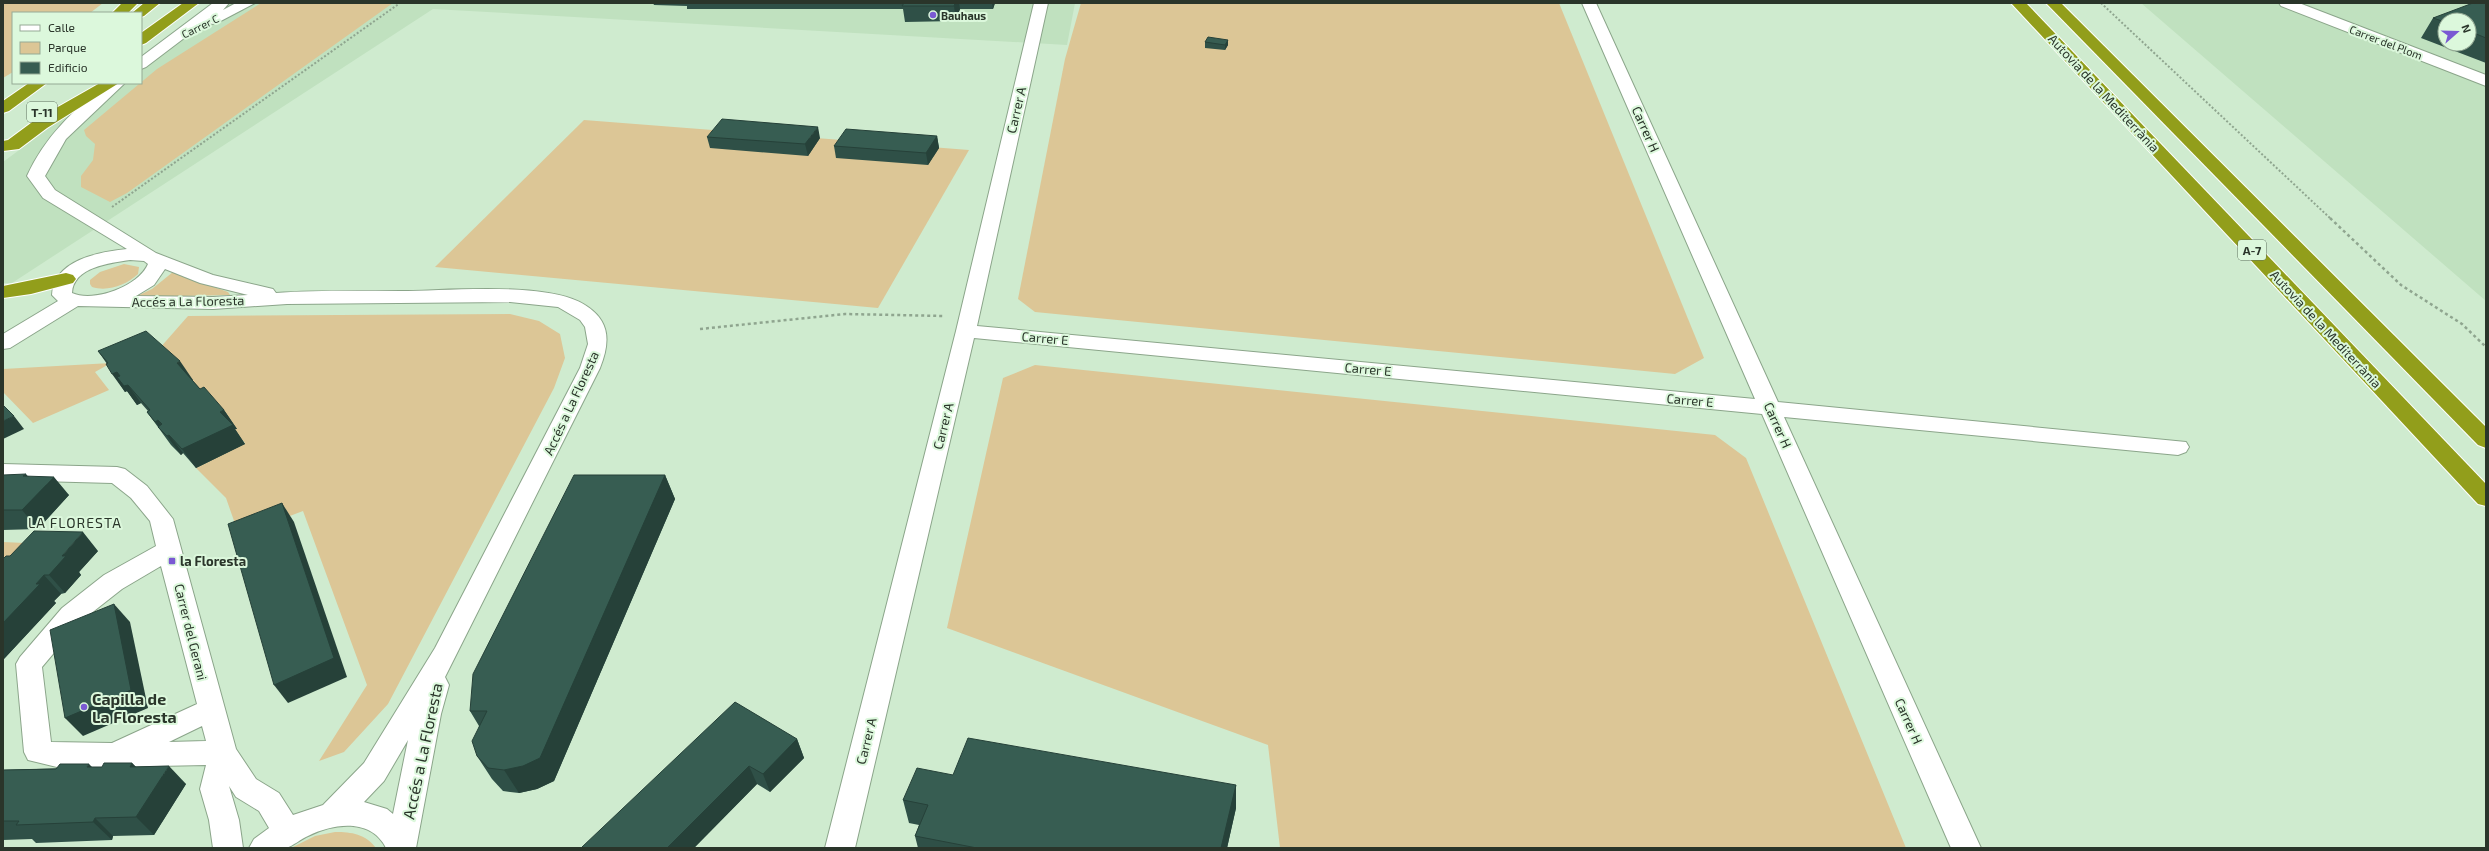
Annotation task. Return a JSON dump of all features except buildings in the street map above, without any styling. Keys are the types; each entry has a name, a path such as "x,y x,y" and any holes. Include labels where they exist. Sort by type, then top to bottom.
{"highway":[{"path":"120,12 131,3"},
{"path":"140,12 153,3"},
{"path":"142,39 192,3"},
{"name":"Autovia de la Mediterrània","path":"2018,3 2486,498"},
{"name":"Autovia de la Mediterrània","path":"2053,3 2486,440"},
{"path":"5,103 27,84"},
{"name":"T-11","path":"5,103 37,84"},
{"name":"T-11","path":"6,144 81,84"},
{"path":"6,144 109,84"},
{"path":"3,292 31,288 73,294"},
{"path":"3,300 42,300 73,294"}],"street":[{"path":"142,63 222,3"},
{"name":"Carrer C","path":"173,39 248,3"},
{"name":"Carrer A","path":"840,848 968,324 1041,3"},
{"name":"Carrer H","path":"1589,3 1966,848"},
{"name":"Carrer del Plom","path":"2286,3 2486,81"},
{"path":"116,84 67,125 46,154 36,176 49,194 152,256"},
{"name":"Accés a La Floresta","path":"73,294 90,257 125,253 152,256 207,279 287,298"},
{"name":"Accés a La Floresta","path":"73,294 121,294 136,288 156,271 158,264 152,256"},
{"path":"4,342 73,294"},
{"name":"Accés a La Floresta","path":"73,294 213,303 287,298 510,296 545,298 574,306 594,322 599,343 590,368 445,655 374,772 332,815"},
{"name":"Carrer E","path":"968,324 1770,407 2178,447"},
{"name":"Carrer del Gerani","path":"3,472 117,475 139,492 162,518 223,753 246,788 269,802 287,832"},
{"path":"170,549 113,582 71,615 29,664 38,752 60,756 223,753"},
{"name":"Accés a La Floresta","path":"401,848 427,714 445,655"},
{"path":"113,754 211,710"},
{"name":"Carrer del Gerani","path":"223,753 214,789 224,820 228,848"},
{"path":"264,848 287,832 310,821 332,815 354,813 372,816 387,823 397,834 401,848"}],"path":[{"path":"109,209 121,203 400,3"},
{"path":"2101,3 2401,285 2462,324 2486,347"},
{"path":"700,329 845,314 968,324"}],"shaded area":[{"path":"219,3 1075,3 1067,45 433,9 12,283 3,283 3,162 109,84 142,84 142,59"},
{"path":"2141,3 2486,3 2486,301"}],"green space":[{"path":"3,3 103,3 91,12 12,12 12,73 3,78"},
{"path":"261,3 393,3 127,193 110,202 81,187 81,176 93,160 95,144 86,136 84,130 139,84 142,84 142,82 157,69"},
{"path":"1081,3 1559,3 1704,358 1675,374 1035,312 1018,299 1065,59"},
{"path":"584,120 969,150 878,308 435,267"},
{"path":"124,264 139,267 138,274 122,284 110,288 104,289 92,287 90,284 90,280 100,272"},
{"path":"173,272 228,292 230,295 135,297 152,289"},
{"path":"510,314 539,321 560,334 565,358 554,388 388,704 344,752 319,761 367,685 303,511 239,535 226,498 196,468 245,443 233,430 236,428 212,407 159,349 188,316"},
{"path":"111,363 95,372 109,390 33,423 3,392 3,369"},
{"path":"1035,365 1715,435 1746,458 1906,848 1280,848 1268,745 947,628 1003,378"},
{"path":"3,542 25,543 3,582"},
{"path":"335,832 358,835 372,843 376,848 291,848 315,836"}],"place":[{"name":"Bauhaus","path":"933,15"},
{"name":"la Floresta","path":"172,561"},
{"name":"Capilla de La Floresta","path":"84,707"}],"district":[{"name":"LA FLORESTA","path":"75,522"}]}
